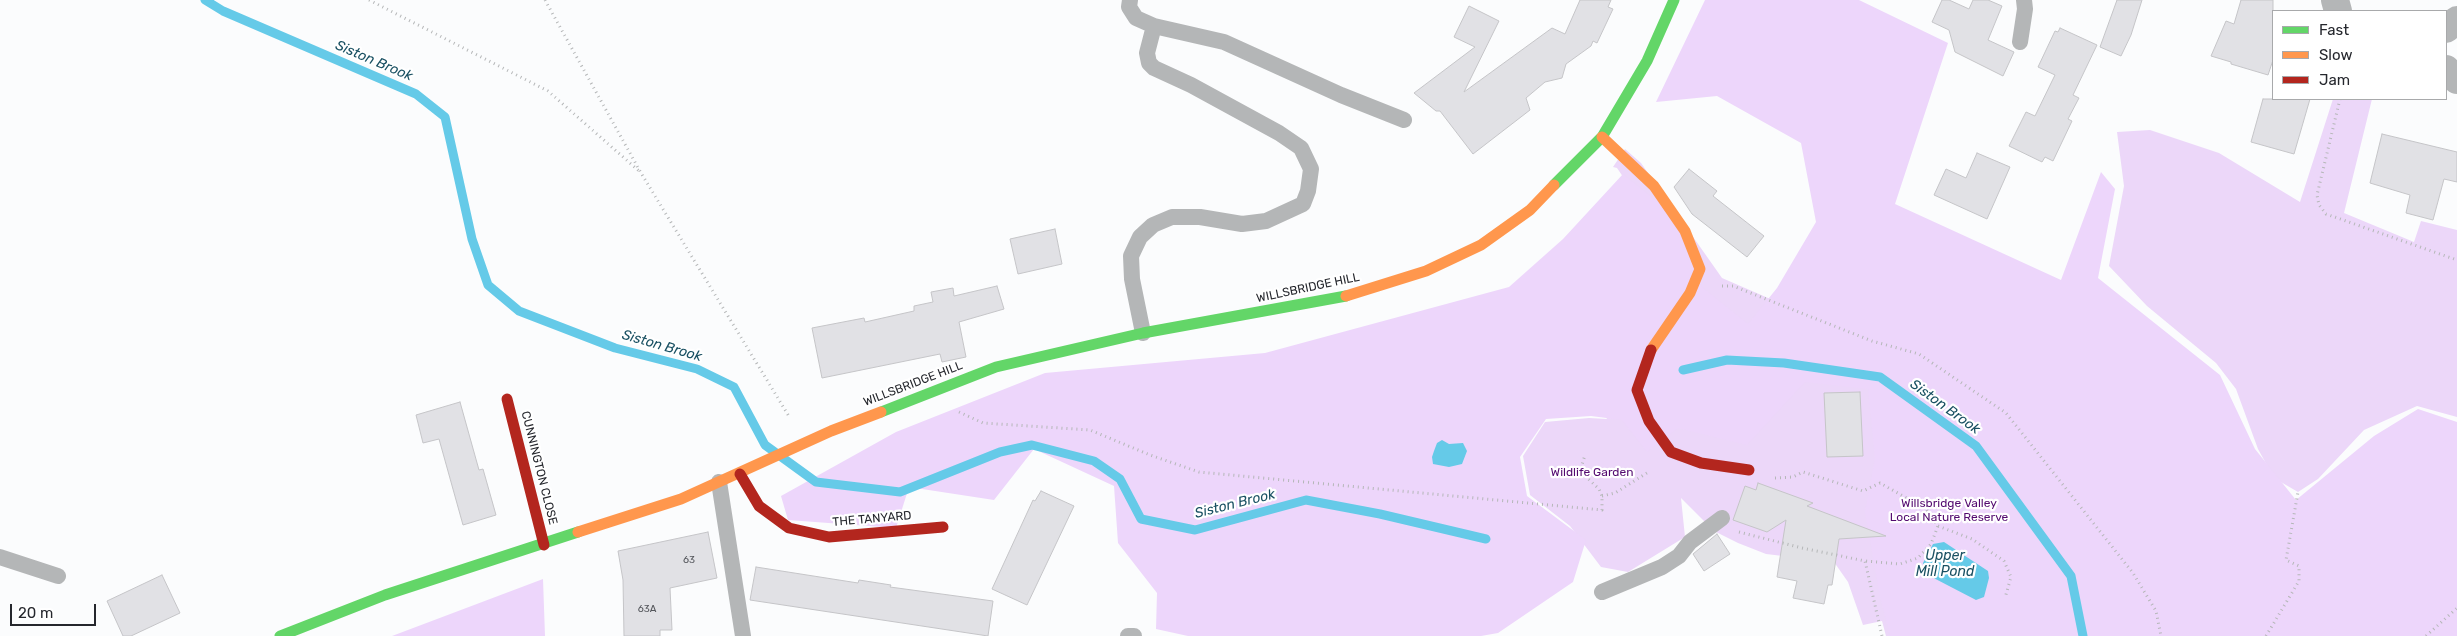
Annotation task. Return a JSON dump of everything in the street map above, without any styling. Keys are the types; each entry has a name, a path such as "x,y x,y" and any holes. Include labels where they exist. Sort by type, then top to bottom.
{"main road":[{"name":"WILLSBRIDGE HILL","path":"280,636 385,596 681,499 740,474 831,431 996,367 1142,333 1343,297 1426,271 1481,245 1530,210 1602,137 1647,61 1674,0"},
{"path":"1602,137 1654,186 1685,231 1700,269 1690,293 1652,348 1637,390 1649,421 1671,452 1701,463 1748,470"},
{"name":"CUNNINGTON CLOSE","path":"507,399 544,545"},
{"name":"THE TANYARD","path":"740,474 759,506 789,528 829,537 943,527"}],"street":[{"path":"2447,28 2457,20"},
{"path":"2447,70 2457,80"}],"lane":[{"path":"1130,0 1129,6 1136,18 1154,26 1177,33 1224,42 1342,95 1404,120"},
{"path":"2020,42 2025,9 2024,0"},
{"path":"1142,333 1132,279 1131,256 1140,237 1153,225 1172,216 1200,217 1242,224 1266,221 1303,204 1308,191 1311,169 1301,148 1278,133 1191,85 1154,68 1149,62 1147,53 1154,26"},
{"path":"719,482 748,635"},
{"path":"1602,592 1662,567 1679,556 1690,542 1722,518"},
{"path":"0,557 58,576"},
{"path":"1128,636 1134,636"}],"path":[{"path":"369,0 548,91 641,174"},
{"path":"545,0 641,174 806,443"},
{"path":"2340,100 2317,195 2319,205 2326,214 2457,260"},
{"path":"1690,293 1715,285 1733,286 1872,341 1918,354 2006,413 2133,573 2156,611 2161,636"},
{"path":"930,391 958,412 983,423 1090,430 1150,455 1199,472 1602,510 1602,496 1599,489 1582,473 1581,468 1585,455"},
{"path":"1602,496 1615,493 1628,486 1645,475 1671,452"},
{"path":"1748,470 1780,479 1803,472 1863,491 1880,483 1926,509 1938,526 1972,539 2004,561 2011,577 2005,598"},
{"path":"2266,636 2299,581 2298,566 2286,560 2298,492"},
{"path":"1802,548 1864,561 1900,564 1918,558 1931,544 1938,526"},
{"path":"1864,561 1882,636"},
{"path":"2426,636 2457,608"}],"green space":[{"path":"1705,0 1859,0 1948,43 1895,204 2061,280 2101,172 2115,189 2098,278 2220,375 2255,449 2296,500 2374,436 2418,409 2457,422 2457,636 1890,636 1880,597 1865,512 1875,458 1868,389 1805,382 1747,445 1678,428 1647,452 1622,420 1591,416 1546,419 1520,457 1527,496 1586,540 1573,582 1498,633 1481,636 1188,636 1156,629 1157,593 1118,543 1114,486 1034,449 994,500 909,487 896,528 788,520 781,496 896,432 1045,373 1265,353 1509,287 1563,239 1623,174 1673,214 1702,287 1748,324 1777,288 1816,222 1801,143 1717,96 1656,102"},
{"path":"2333,100 2372,100 2344,213 2414,242 2421,221 2457,230 2457,417 2417,406 2364,430 2318,479 2298,492 2274,478 2258,449 2236,389 2216,363 2147,306 2109,266 2124,186 2117,132 2150,130 2219,153 2300,202"},
{"name":"Willsbridge Valley Local Nature Reserve","path":"1625,149 1641,163 1722,278 1805,314 2170,636 1886,636 1882,621 1863,625 1848,582 1834,562 1766,554 1738,543 1714,531 1681,498 1685,537 1628,572 1601,567 1570,526 1530,495 1523,456 1545,422 1589,418 1607,419 1588,388 1634,193 1617,168 1613,167"},
{"path":"543,579 545,636 392,636"}],"water":[{"path":"1442,440 1449,444 1463,443 1467,451 1462,464 1449,467 1433,464 1432,457 1437,443"},
{"name":"Upper Mill Pond","path":"1944,542 1988,571 1989,578 1984,597 1976,600 1924,573 1923,563 1933,544"}],"building":[{"path":"1580,0 1611,0 1608,7 1613,9 1597,43 1593,41 1591,46 1566,64 1562,78 1545,82 1526,98 1530,110 1473,154 1440,111 1436,111 1414,93 1475,47 1454,37 1469,6 1499,21 1464,92 1552,28 1565,34"},
{"path":"1942,0 1949,0 1969,9 1973,0 1988,0 2002,6 1988,40 2014,52 2003,76 1955,52 1949,30 1932,22"},
{"path":"2117,0 2142,0 2131,35 2121,56 2100,47"},
{"path":"2241,0 2273,0 2272,63 2268,75 2211,56 2226,21 2234,24"},
{"path":"2060,28 2097,45 2073,95 2079,98 2068,119 2072,121 2053,161 2045,157 2042,162 2009,146 2026,112 2035,116 2055,75 2038,67 2055,31 2058,32"},
{"path":"2263,99 2310,100 2294,154 2251,142"},
{"path":"2382,134 2457,152 2457,182 2444,179 2433,220 2406,213 2410,195 2370,183"},
{"path":"1977,153 2010,167 1987,219 1934,195 1946,169 1966,178"},
{"path":"1689,169 1717,191 1713,196 1764,236 1747,257 1692,214 1674,187"},
{"path":"1055,229 1062,264 1018,274 1010,239"},
{"path":"997,286 1004,309 959,322 966,357 942,362 940,354 822,378 812,328 864,318 865,322 914,311 914,306 933,302 931,292 953,288 954,296"},
{"path":"1860,392 1863,456 1827,457 1824,393"},
{"path":"460,402 479,470 483,469 496,515 463,525 439,439 423,443 416,415"},
{"path":"1758,483 1813,503 1807,506 1886,536 1839,539 1832,585 1828,585 1824,604 1793,598 1797,581 1777,577 1786,520 1767,532 1733,520 1745,486 1756,490"},
{"path":"1041,491 1074,506 1027,605 992,589 1033,500 1035,501"},
{"path":"708,532 717,578 670,588 672,630 660,630 660,636 624,636 623,580 618,551"},
{"path":"1717,534 1730,554 1704,571 1693,554"},
{"path":"756,567 858,583 859,580 891,585 890,587 993,601 988,636 750,600"},
{"path":"162,575 180,613 131,636 123,636 107,601"}],"waterway":[{"name":"Siston Brook","path":"205,0 223,11 416,94 445,117 472,239 488,285 519,311 615,348 697,369 734,387 765,445 816,482 900,492 1000,452 1032,445 1094,461 1120,479 1141,519 1195,530 1306,500 1380,514 1486,539"},
{"name":"Siston Brook","path":"1683,370 1727,360 1784,363 1880,377 1976,446 2071,576 2083,636"}],"traffic: fast":[{"path":"1554,185 1602,137 1647,61 1674,0"},
{"path":"881,412 996,367 1143,333 1346,296"},
{"path":"280,636 385,595 578,532"}],"traffic: slow":[{"path":"1602,137 1654,186 1685,231 1700,269 1690,293 1651,350"},
{"path":"1346,296 1426,271 1481,245 1530,210 1554,185"},
{"path":"578,532 681,499 831,431 881,412"}],"traffic: jam":[{"path":"1651,350 1637,390 1649,421 1671,452 1701,463 1749,470"},
{"path":"507,399 544,545"},
{"path":"740,474 759,506 789,528 829,537 943,527"}],"park label":[{"name":"Wildlife Garden","path":"1592,473"}]}
